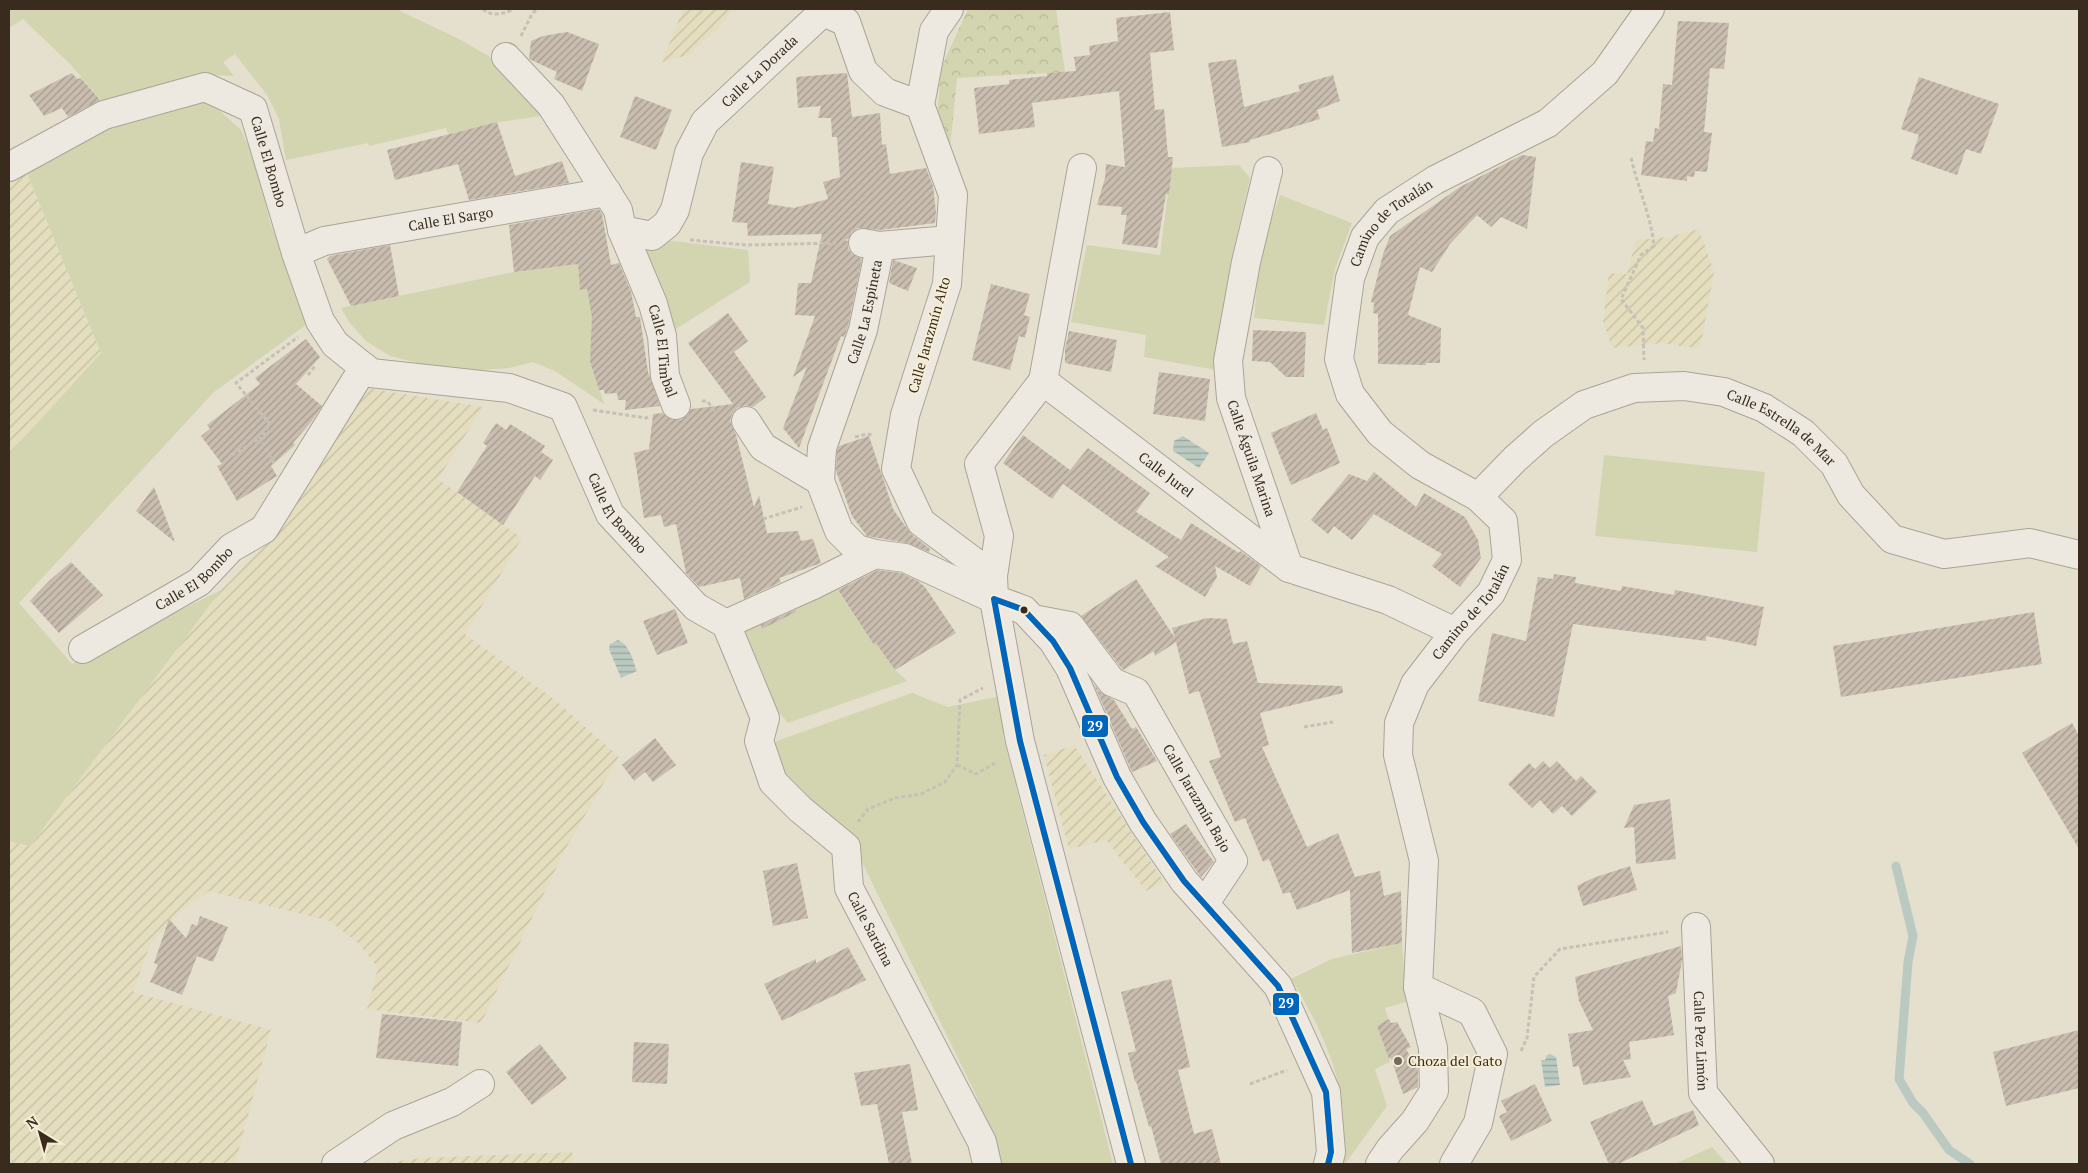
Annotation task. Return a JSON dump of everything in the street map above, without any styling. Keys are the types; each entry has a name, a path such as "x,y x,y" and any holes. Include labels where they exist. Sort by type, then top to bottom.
{"street":[{"path":"920,105 934,31 949,9"},
{"name":"Camino de Totalán","path":"1380,1164 1390,1149 1415,1121 1434,1091 1433,1048 1418,987 1424,861 1398,755 1399,723 1415,684 1454,632 1491,593 1507,560 1503,521 1478,497 1420,465 1380,433 1350,394 1339,359 1350,278 1365,237 1387,212 1435,180 1548,123 1605,73 1650,9"},
{"name":"Calle La Dorada","path":"652,236 666,224 675,210 689,152 705,122 823,12 846,22 862,71 884,92 920,105"},
{"name":"Calle El Timbal","path":"506,57 551,104 618,210 622,230 653,304 662,336 665,376 676,405"},
{"name":"Calle El Bombo","path":"9,168 104,116 205,87 253,109 296,253 320,321 335,344 371,373 509,388 562,407 610,514 696,607 726,624"},
{"name":"Calle Jarazmín Alto","path":"920,105 953,195 947,284 905,416 896,469 921,522 994,588"},
{"path":"1082,168 1043,381 979,464 999,536 994,588 1020,742 1131,1164"},
{"name":"Calle Águila Marina","path":"1268,171 1246,262 1228,360 1231,398 1289,568"},
{"name":"Calle El Sargo","path":"296,253 324,241 607,192"},
{"path":"622,230 652,236"},
{"path":"871,245 950,240"},
{"name":"Calle La Espineta","path":"820,481 822,448 863,330 871,245"},
{"name":"Calle El Bombo","path":"83,649 199,582 231,548 264,529 364,366"},
{"name":"Calle Jurel","path":"1043,381 1289,568"},
{"name":"Calle Estrella de Mar","path":"1478,497 1515,459 1543,434 1584,404 1634,388 1684,386 1724,392 1764,408 1803,433 1834,464 1851,495 1892,540 1944,554 2030,543 2079,555"},
{"path":"746,421 763,447 820,481 839,532 857,549 875,554 904,558 994,588 1024,610 1053,640 1070,668 1117,777 1143,822 1184,882 1278,986 1326,1092 1331,1152 1328,1164"},
{"path":"846,847 800,809 773,782 759,741 765,718 726,624 813,586 875,554"},
{"path":"1289,568 1388,600 1454,632"},
{"name":"Calle Jarazmín Bajo","path":"1033,619 1070,626 1112,682 1136,692 1233,861 1205,903"},
{"name":"Calle Sardina","path":"846,847 849,888 982,1142 987,1164"},
{"name":"Calle Pez Limón","path":"1696,927 1704,1093 1760,1164"},
{"path":"1418,987 1472,1012 1494,1054 1478,1123 1454,1164"},
{"path":"336,1164 393,1126 452,1102 480,1084"}],"path":[{"path":"482,9 486,13 498,14 514,9"},
{"path":"1631,158 1639,190 1652,224 1654,246 1641,255 1621,299 1643,328 1647,388"},
{"name":"Calle La Espineta","path":"652,236 746,245 871,245"},
{"path":"232,455 260,438 270,424 236,383 320,321"},
{"path":"308,375 321,358"},
{"name":"Calle El Timbal","path":"676,405 707,401 714,410 728,409 746,421"},
{"path":"562,407 646,418 676,405"},
{"path":"822,448 867,434 900,443"},
{"path":"260,438 289,489"},
{"path":"762,519 792,510"},
{"path":"846,847 851,833 868,809 894,798 921,794 945,782 957,765 960,700 979,688 1011,685"},
{"path":"1304,727 1332,722"},
{"path":"957,765 976,774 992,766 1020,742"},
{"path":"1518,1056 1527,1038 1534,977 1560,949 1696,927"},
{"path":"1250,1084 1313,1061"}],"shaded area":[{"path":"683,9 732,9 720,27 688,55 662,62"},
{"path":"24,166 101,353 9,454 9,177"},
{"path":"1699,229 1714,272 1700,349 1662,343 1612,348 1603,321 1609,273 1627,274 1636,240 1669,237"},
{"path":"361,387 483,407 438,479 522,538 465,634 555,700 619,757 566,848 481,1023 367,1009 378,968 359,944 330,921 209,891 180,912 150,945 133,992 271,1030 235,1164 9,1164 9,841 30,846 221,590 271,538"},
{"path":"1183,436 1209,453 1199,468 1173,451 1174,441"},
{"path":"618,640 628,649 637,671 621,678 609,649 610,644"},
{"path":"1074,745 1164,882 1146,891 1106,840 1069,849 1044,755"},
{"path":"1550,1054 1556,1057 1560,1085 1545,1087 1541,1060 1545,1060 1547,1055"},
{"path":"572,1152 574,1164 378,1164 420,1158"}],"green space":[{"path":"9,9 396,9 457,38 499,62 547,115 493,123 448,134 446,128 369,146 368,143 286,160 279,119 267,95 235,54 223,62 234,76 197,74 105,105 71,65 23,19 9,28"},
{"path":"968,9 1056,9 1065,72 957,78 949,158 937,120 941,68"},
{"path":"208,100 241,130 257,166 269,219 306,325 214,392 19,603 72,664 221,590 30,846 9,841 9,454 101,353 24,166 119,121"},
{"path":"1239,165 1250,178 1231,260 1216,370 1144,357 1146,335 1071,322 1087,245 1160,255 1171,168"},
{"path":"1280,195 1352,223 1335,269 1324,325 1254,318 1260,251"},
{"path":"665,240 748,250 750,282 668,334 643,252"},
{"path":"578,264 580,289 587,289 592,315 592,366 604,404 555,371 533,362 509,368 454,372 390,356 366,341 349,322 341,308 514,272"},
{"path":"1604,455 1765,472 1757,552 1595,536"},
{"path":"834,585 874,645 877,643 895,670 907,681 788,723 764,695 734,629 759,621 762,628 795,612 792,605"},
{"path":"912,693 948,707 1000,696 1004,740 1113,1164 994,1164 977,1097 856,850 776,767 774,742"},
{"path":"1402,943 1406,1002 1385,1008 1390,1023 1377,1026 1390,1062 1375,1069 1387,1106 1345,1164 1338,1164 1343,1111 1337,1077 1317,1025 1291,979 1332,959"},
{"path":"1712,1147 1727,1164 1675,1164"}],"building":[{"path":"1170,12 1174,50 1150,53 1155,110 1164,109 1168,157 1173,157 1169,194 1166,194 1157,248 1122,244 1127,215 1121,215 1122,207 1097,205 1105,178 1106,164 1125,167 1119,91 1032,103 1035,127 979,134 974,88 1009,84 1009,80 1047,76 1047,73 1076,71 1074,57 1090,55 1089,46 1118,41 1116,18"},
{"path":"1678,21 1729,23 1724,69 1710,68 1704,132 1712,133 1707,172 1695,171 1694,177 1687,176 1687,181 1641,175 1646,141 1653,142 1655,128 1659,129 1663,84 1672,85"},
{"path":"567,32 599,44 582,91 554,79 557,72 529,59 531,41 543,36"},
{"path":"1236,59 1244,107 1300,91 1298,85 1333,75 1340,101 1317,110 1320,119 1250,140 1250,142 1222,147 1208,63"},
{"path":"72,73 77,79 81,78 100,100 68,117 62,108 44,116 29,95"},
{"path":"847,73 852,117 880,113 882,145 886,144 890,174 926,168 933,186 936,212 935,223 880,230 858,228 852,232 848,239 844,240 848,241 848,249 852,254 862,259 848,326 844,337 841,336 799,448 783,428 807,367 793,377 815,316 795,315 798,283 811,283 822,234 748,236 747,223 732,222 741,162 774,167 768,204 794,208 828,199 823,182 840,177 837,137 832,137 831,118 818,118 821,106 798,108 796,77"},
{"path":"1919,77 1999,104 1981,154 1966,149 1957,175 1911,159 1919,135 1901,129"},
{"path":"635,96 672,110 656,150 620,137"},
{"path":"497,122 515,176 562,161 569,183 469,200 458,164 395,180 387,150"},
{"path":"1522,155 1536,157 1527,229 1501,217 1491,227 1477,215 1450,244 1432,272 1420,267 1408,315 1441,328 1440,363 1426,363 1426,365 1378,364 1378,314 1373,313 1374,303 1371,302 1383,254 1390,236 1460,187"},
{"path":"599,209 602,214 611,265 619,263 631,292 636,317 640,317 648,372 660,406 625,410 626,400 618,400 617,393 605,394 604,390 599,390 590,361 592,317 587,289 580,290 578,264 514,272 509,225"},
{"path":"390,245 399,296 351,306 327,259 330,256"},
{"path":"893,260 917,268 908,291 889,283"},
{"path":"991,284 1030,294 1024,315 1030,317 1025,338 1019,336 1010,370 972,360"},
{"path":"728,313 748,341 734,352 766,397 753,407 745,405 737,408 732,414 730,421 736,435 754,507 759,495 767,533 798,531 801,541 813,539 821,563 779,578 781,582 744,599 740,578 699,587 686,573 676,524 664,527 661,515 644,518 634,453 649,449 653,414 663,413 673,420 681,420 688,415 691,409 733,404 688,343"},
{"path":"1253,330 1306,332 1304,377 1286,377 1270,362 1252,361"},
{"path":"1069,331 1117,340 1111,372 1065,363 1065,349"},
{"path":"306,339 320,357 296,384 322,406 293,443 295,445 271,466 277,476 237,501 217,466 222,464 201,436 210,429 207,425 260,384 255,378"},
{"path":"1159,372 1210,379 1205,421 1153,414"},
{"path":"1316,413 1323,430 1327,428 1340,463 1291,485 1271,433"},
{"path":"496,423 506,430 510,424 545,446 541,452 553,460 540,480 535,476 503,525 457,492 487,446 483,443"},
{"path":"1023,435 1070,470 1088,448 1150,493 1136,512 1181,540 1191,523 1239,553 1240,551 1261,566 1250,586 1215,566 1217,577 1205,597 1155,566 1169,557 1063,484 1052,499 1003,463"},
{"path":"869,436 893,509 911,534 930,549 929,552 907,543 867,536 852,516 836,471 837,451 839,446"},
{"path":"1374,472 1416,507 1424,493 1465,517 1478,540 1481,558 1460,587 1432,566 1442,554 1374,514 1352,540 1334,526 1328,534 1311,520 1349,474 1367,481"},
{"path":"154,487 175,542 136,511"},
{"path":"71,562 103,595 59,633 30,601"},
{"path":"878,570 901,573 918,581 925,587 956,633 895,670 876,643 874,645 838,590"},
{"path":"1554,574 1576,577 1575,583 1621,591 1622,586 1674,595 1675,590 1764,607 1756,646 1706,636 1706,641 1573,624 1554,717 1478,701 1492,633 1526,641 1538,577 1553,579"},
{"path":"1136,579 1175,638 1172,628 1207,618 1227,619 1233,644 1247,641 1258,683 1342,686 1343,693 1260,713 1269,745 1262,747 1307,847 1338,833 1355,877 1380,871 1384,896 1401,891 1402,943 1352,953 1350,890 1297,910 1290,892 1283,894 1269,859 1263,862 1245,818 1235,822 1209,761 1221,757 1199,691 1189,694 1176,642 1155,656 1154,651 1123,670 1081,616"},
{"path":"675,609 688,643 657,655 643,621"},
{"path":"795,610 796,612 762,629 761,625"},
{"path":"2034,612 2042,664 1841,697 1833,646"},
{"path":"1094,684 1100,692 1114,700 1132,729 1136,727 1157,761 1132,772"},
{"path":"2072,723 2079,736 2079,849 2022,753"},
{"path":"655,738 676,765 653,782 645,772 634,781 622,765"},
{"path":"1543,761 1550,768 1557,761 1576,781 1581,776 1597,792 1572,816 1562,806 1553,814 1540,800 1532,808 1508,784 1529,763 1535,769"},
{"path":"1670,799 1676,859 1636,864 1634,827 1624,828 1634,805"},
{"path":"1186,824 1214,862 1201,877 1170,834"},
{"path":"797,863 808,918 773,926 763,871"},
{"path":"1630,866 1637,890 1583,906 1577,886 1593,878"},
{"path":"200,916 228,927 213,962 197,956 182,995 150,982 158,965 154,963 169,919 186,938 192,924 197,926"},
{"path":"1681,946 1682,960 1676,993 1668,996 1674,1035 1629,1042 1631,1059 1623,1060 1631,1077 1583,1085 1579,1066 1573,1067 1568,1034 1593,1030 1579,1001 1575,977"},
{"path":"848,947 866,980 782,1021 764,984 816,959 816,963"},
{"path":"1171,979 1190,1067 1178,1070 1194,1134 1212,1129 1221,1164 1161,1164 1151,1126 1149,1127 1135,1082 1128,1053 1136,1051 1121,992"},
{"path":"382,1014 462,1022 458,1066 376,1058"},
{"path":"1389,1019 1391,1023 1397,1022 1411,1047 1406,1049 1418,1070 1418,1087 1403,1094 1391,1058 1389,1059 1377,1026"},
{"path":"2079,1030 2079,1088 2006,1106 1993,1052"},
{"path":"634,1042 669,1044 667,1084 632,1082"},
{"path":"540,1044 567,1078 532,1105 506,1072"},
{"path":"910,1064 918,1110 902,1112 912,1164 889,1164 877,1104 861,1106 854,1073"},
{"path":"1535,1084 1552,1121 1511,1141 1499,1116 1507,1112 1501,1101"},
{"path":"1642,1100 1654,1126 1693,1110 1699,1125 1618,1164 1609,1164 1590,1122"}],"waterway":[{"path":"1896,866 1913,936 1908,962 1899,1079 1913,1103 1923,1113 1949,1150 1970,1164"}],"transit line":[{"name":"29","path":"994,599 1024,610 1053,641 1070,668 1117,777 1143,822 1184,881 1278,986 1326,1092 1331,1152 1328,1164"},
{"name":"29","path":"994,599 1020,741 1131,1164"}],"place":[{"name":"Choza del Gato","path":"1398,1061"}]}
